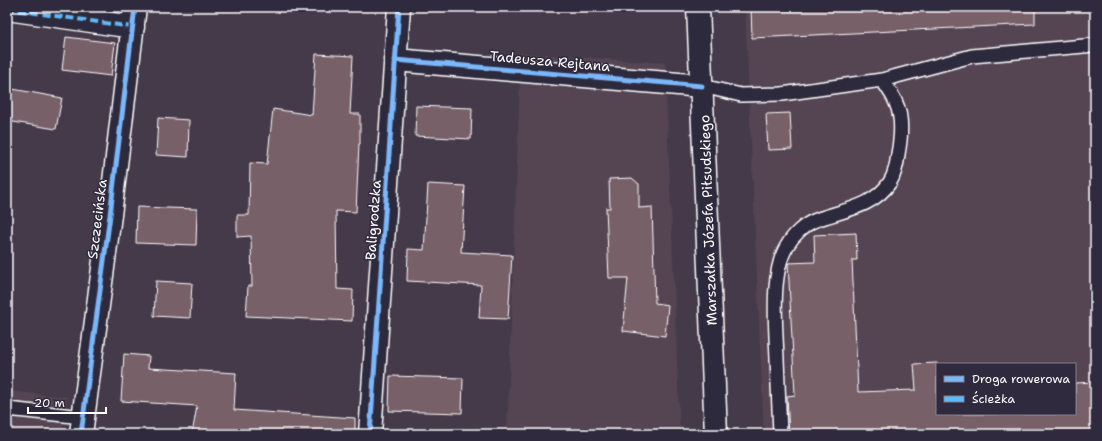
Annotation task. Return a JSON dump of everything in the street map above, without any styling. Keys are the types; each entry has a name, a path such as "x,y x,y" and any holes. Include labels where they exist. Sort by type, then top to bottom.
{"street":[{"name":"Baligrodzka","path":"370,434 399,7"},
{"name":"Marszałka Józefa Piłsudskiego","path":"698,7 716,434"},
{"path":"7,9 134,17"},
{"name":"Szczecińska","path":"82,425 110,215 134,17"},
{"name":"Tadeusza Rejtana","path":"395,60 702,86"}],"lane":[{"path":"702,86 741,95 782,94 882,80 972,56 1095,46"},
{"path":"780,434 776,327 776,290 779,264 787,246 799,231 814,220 862,205 879,196 890,182 899,152 900,124 897,104 882,80"},
{"path":"7,409 82,425"}],"shaded area":[{"path":"745,7 1095,7 1095,434 764,434"},
{"path":"521,53 665,63 680,434 507,434"},
{"path":"7,391 67,397 62,434 7,434"}],"building":[{"path":"751,7 1035,7 1035,24 752,38"},
{"path":"66,37 115,43 111,76 62,70"},
{"path":"316,54 353,56 350,114 360,114 360,144 356,212 336,211 337,289 353,290 352,321 246,316 248,286 252,286 251,236 237,237 237,215 249,215 250,163 267,164 273,109 312,115"},
{"path":"7,88 62,98 56,129 7,121"},
{"path":"416,106 472,108 471,139 415,136"},
{"path":"790,113 792,149 768,150 766,114"},
{"path":"158,118 189,120 188,157 156,155"},
{"path":"632,178 639,184 639,208 652,207 655,303 668,305 665,336 623,331 628,278 609,278 606,208 610,208 609,179"},
{"path":"428,184 465,186 461,252 512,255 508,319 479,318 481,285 407,281 408,249 424,250"},
{"path":"137,207 197,209 196,245 136,243"},
{"path":"856,233 857,260 852,260 858,392 916,390 914,364 936,363 936,415 1076,415 1076,383 1095,382 1095,434 789,434 787,396 795,395 788,263 815,262 814,235"},
{"path":"156,281 192,283 190,318 154,316"},
{"path":"124,354 149,356 148,368 236,373 234,410 355,418 355,434 192,434 197,406 121,401"},
{"path":"390,376 463,378 462,413 389,411"}],"marked path":[{"path":"7,9 133,27"}],"cycle path":[{"path":"81,434 110,215 135,7"},
{"path":"370,434 399,7"},
{"path":"395,60 702,86"}]}
